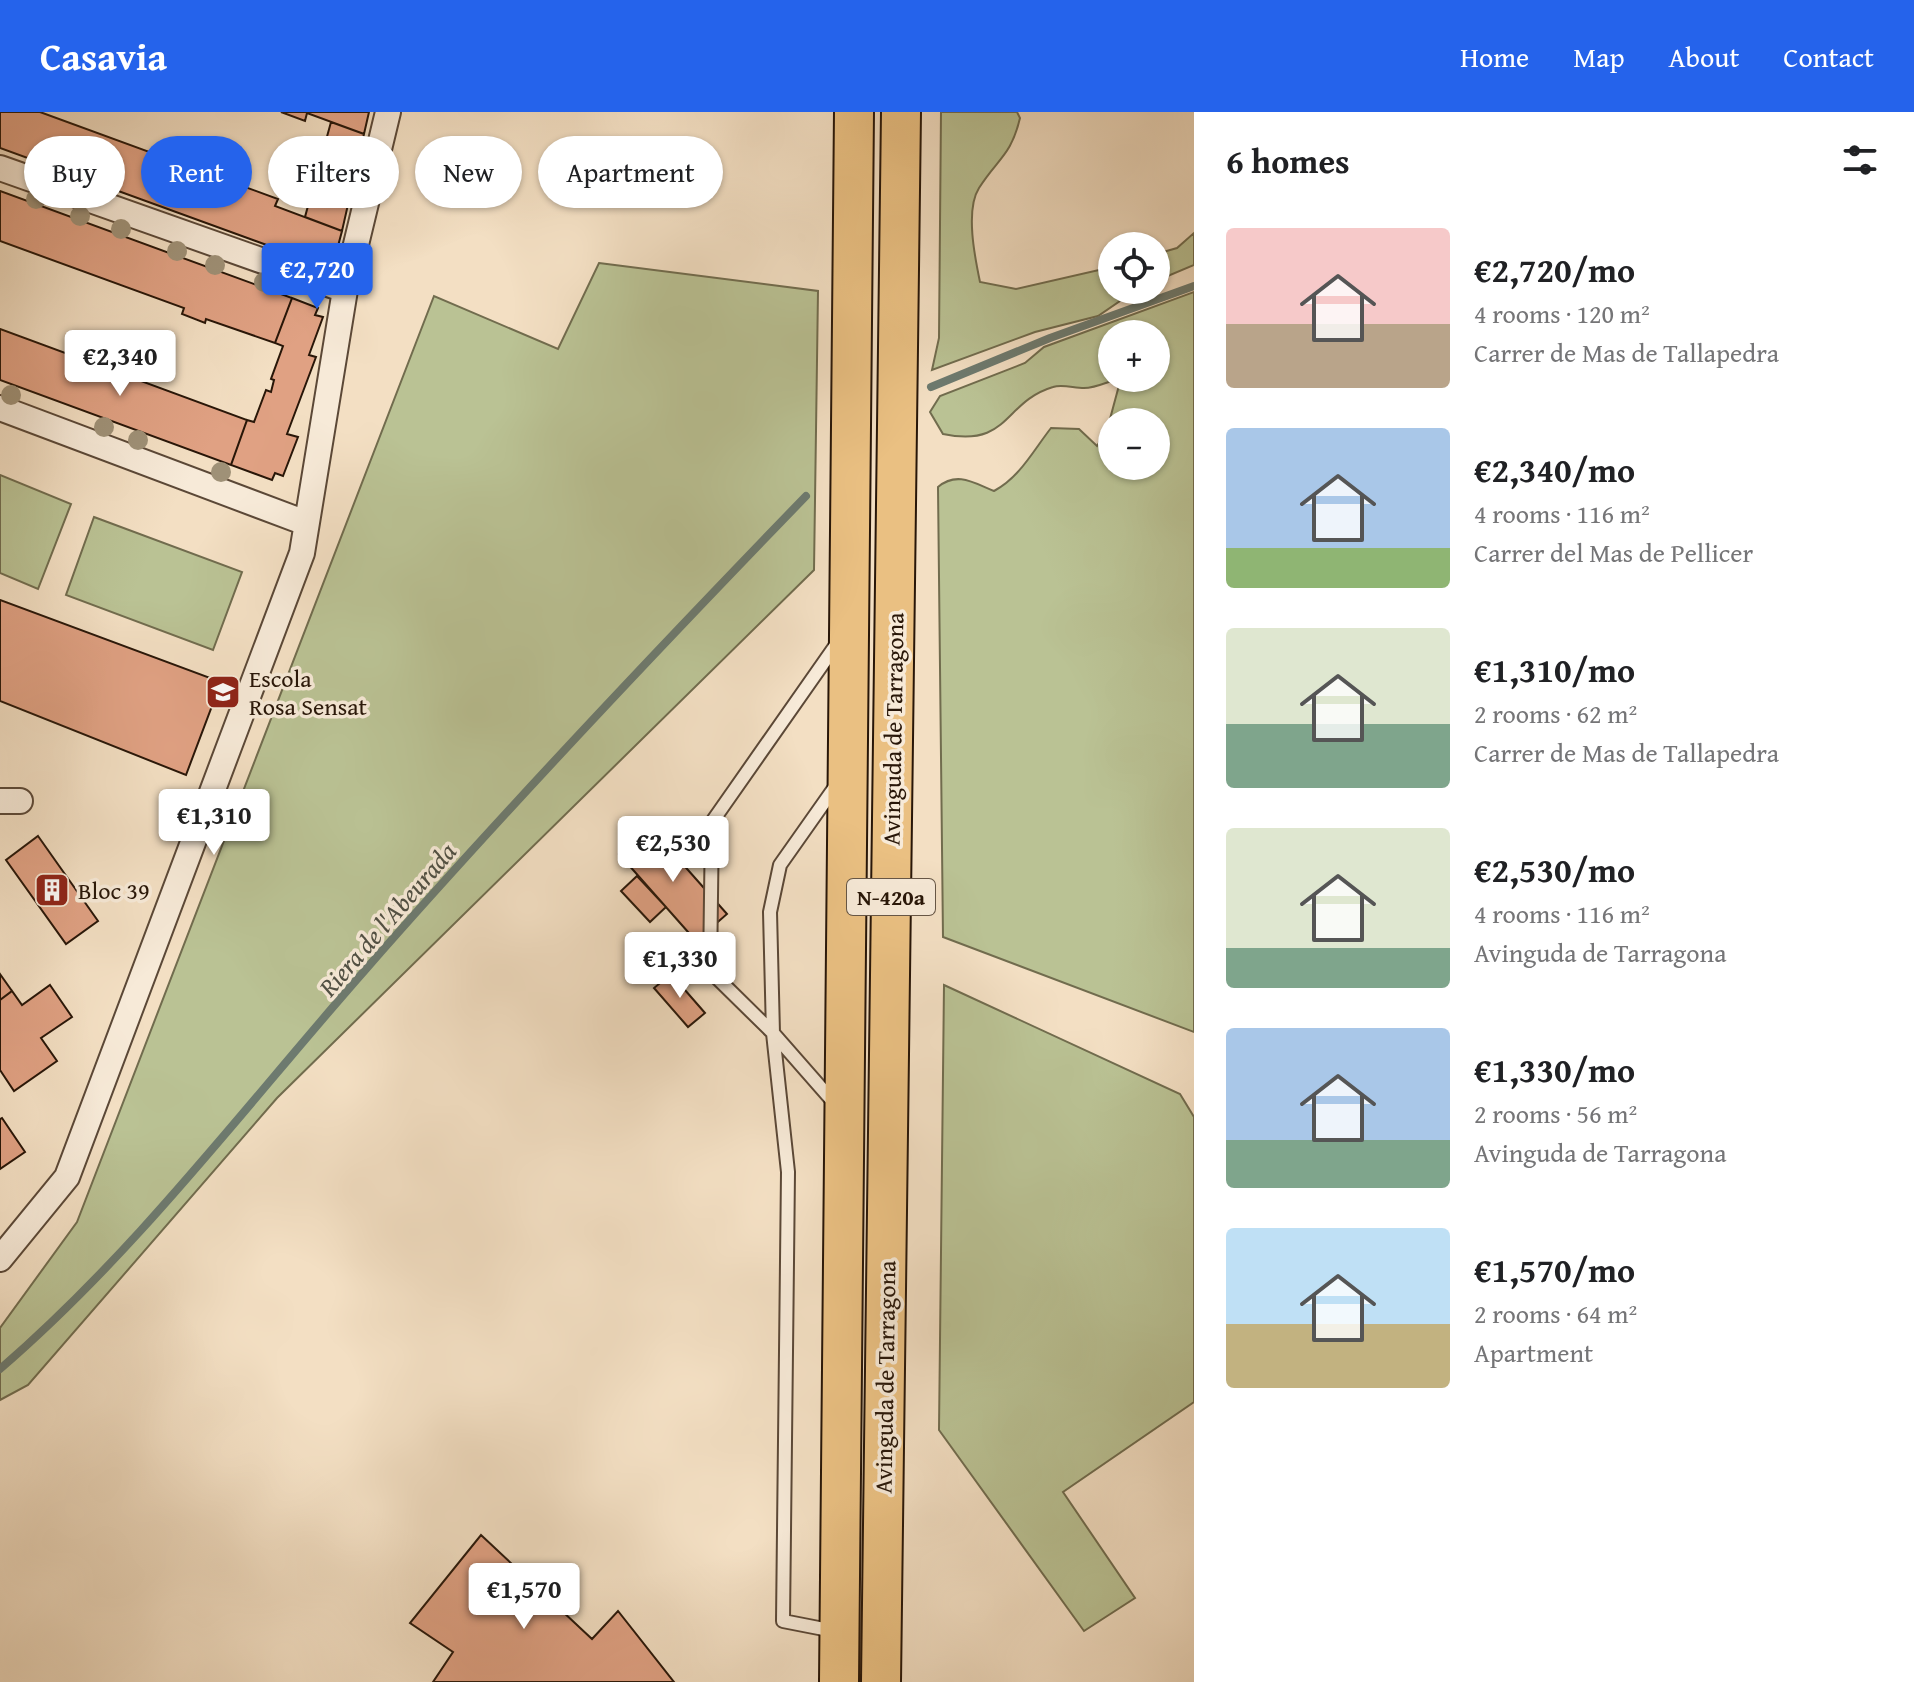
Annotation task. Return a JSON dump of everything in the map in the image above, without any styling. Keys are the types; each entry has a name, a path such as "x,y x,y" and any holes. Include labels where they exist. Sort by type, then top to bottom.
{"main road":[{"name":"Avinguda de Tarragona","path":"839,1682 854,112"},
{"name":"Avinguda de Tarragona","path":"881,1682 901,112"}],"street":[{"path":"0,1259 67,1177 263,664 302,553 345,290 388,112"},
{"path":"0,168 345,290"},
{"path":"0,408 306,523"}],"lane":[{"path":"845,1104 830,1098 773,1033 710,971 712,822 826,663 851,618"},
{"path":"839,1632 783,1621 788,1172 773,1033 770,912 780,865 828,802 850,755"}],"green space":[{"path":"941,112 1017,112 1020,118 1008,149 975,197 972,234 980,282 1016,289 1098,270 1098,304 1116,304 1098,316 1035,332 932,370 939,338"},
{"path":"1194,233 1194,265 1170,275 1170,250 1177,248"},
{"path":"599,263 818,291 814,570 277,1098 28,1385 0,1400 0,1328 77,1222 434,296 558,349"},
{"path":"1194,292 1194,1032 943,937 938,487 959,479 994,491 1019,471 1051,428 1079,429 1097,446 1098,480 1170,480 1170,408 1113,408 1117,392 1170,392 1170,320 1118,320 1161,304 1170,304 1170,301"},
{"path":"1098,327 1098,386 1053,387 1037,394 994,429 981,435 965,437 943,434 930,412 940,396 1025,363 1044,347"},
{"path":"0,475 71,504 38,589 0,573"},
{"path":"94,517 242,572 213,650 66,595"},
{"path":"944,985 1180,1094 1194,1117 1194,1402 1063,1492 1135,1598 1084,1631 939,1430"}],"building":[{"path":"0,112 40,112 106,136 24,136 24,157 0,148"},
{"path":"281,112 369,112 364,134 307,113 305,121"},
{"path":"331,122 364,134 364,136 327,136"},
{"path":"125,143 141,149 141,199 125,193"},
{"path":"252,189 268,195 268,208 280,208 342,231 334,261 329,260 327,267 165,208 252,208"},
{"path":"0,191 24,200 24,208 46,208 292,298 275,343 206,319 205,323 182,314 184,308 0,241"},
{"path":"307,208 347,208 342,231 305,217"},
{"path":"292,298 318,308 315,315 323,317 309,355 316,357 287,434 298,437 283,476 275,473 272,480 231,465 247,420 254,422 266,390 271,392 274,380 271,379 283,346 275,343"},
{"path":"0,329 247,420 231,465 0,380"},
{"path":"0,600 221,682 186,775 0,701"},
{"path":"649,826 727,914 696,941 619,854"},
{"name":"Bloc 39","path":"38,836 98,921 66,944 6,860"},
{"path":"637,876 666,907 650,922 621,891"},
{"path":"0,974 12,991 0,1000"},
{"path":"671,974 705,1013 688,1027 654,988"},
{"path":"50,985 72,1017 41,1038 57,1061 14,1091 0,1070 0,1000 12,991 22,1005"},
{"path":"0,1119 25,1152 0,1169"},
{"path":"481,1535 592,1639 618,1611 674,1682 433,1682 453,1652 410,1623"}],"waterway":[{"name":"Riera de l'Abeurada","path":"931,387 1050,338 1194,286"},
{"name":"Riera de l'Abeurada","path":"0,1369 98,1276 145,1226 366,969 474,849 638,671 806,496"}],"place":[{"name":"Escola Rosa Sensat","path":"223,692"},
{"name":"Bloc 39","path":"52,890"}]}
